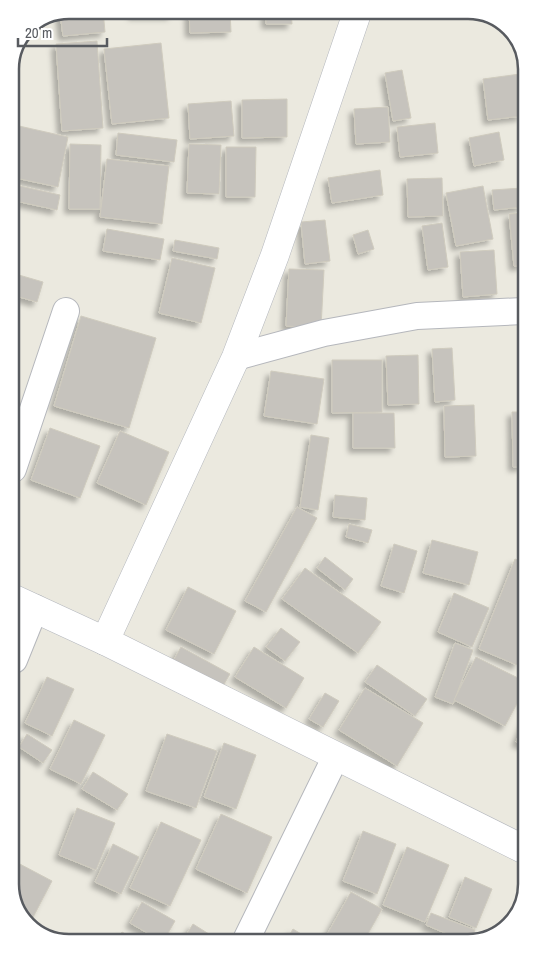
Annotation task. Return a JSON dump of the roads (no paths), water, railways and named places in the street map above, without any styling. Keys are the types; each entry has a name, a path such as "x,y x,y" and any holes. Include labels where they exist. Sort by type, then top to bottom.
{"street":[{"path":"105,641 236,357 275,255 355,19"},
{"path":"19,451 66,311"},
{"path":"236,357 324,333 417,316 518,311"},
{"path":"19,632 24,604 105,641 518,846"},
{"path":"249,934 336,756"}]}
